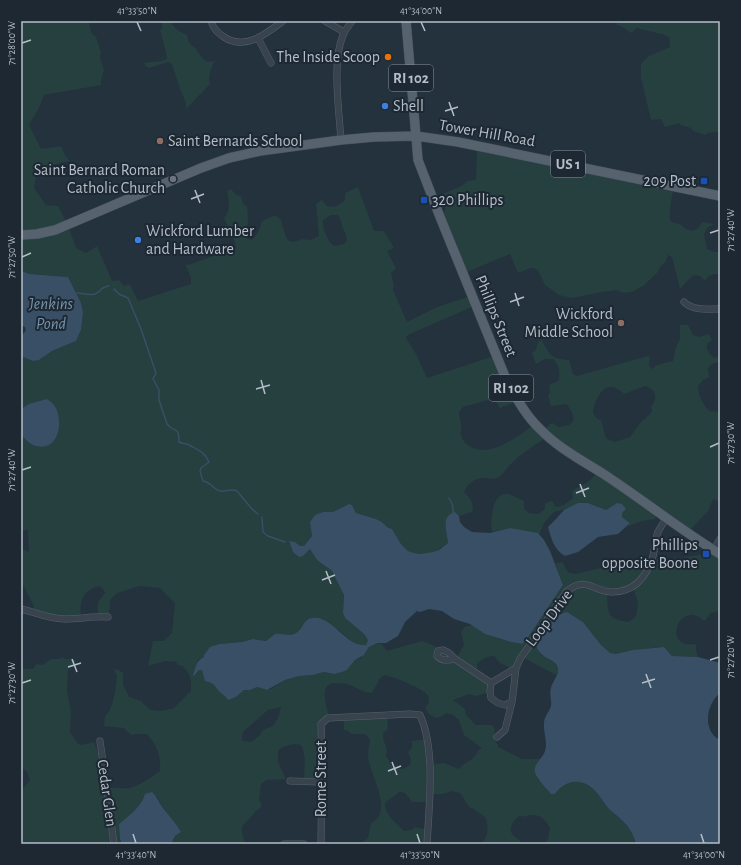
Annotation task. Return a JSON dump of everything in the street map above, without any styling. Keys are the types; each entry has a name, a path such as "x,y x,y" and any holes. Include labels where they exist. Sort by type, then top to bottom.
{"main road":[{"name":"RI 102","path":"406,21 416,136"},
{"name":"Tower Hill Road","path":"21,235 37,234 55,230 165,183 229,158 260,151 374,137 416,136 458,142 720,196"},
{"name":"Phillips Street","path":"416,136 418,160 429,190 506,379 529,417 540,430 558,444 602,473 666,519 717,552"}],"street":[{"path":"211,21 217,32 230,41 242,43 258,38 283,21"},
{"path":"325,21 344,32"},
{"path":"341,140 337,77 338,56 344,32 352,21"},
{"path":"258,38 271,63"},
{"path":"684,302 694,308 720,309"},
{"name":"Loop Drive","path":"497,737 505,730 512,702 516,668 525,650 567,591 573,585 586,583 606,592 617,592 630,588 638,583 648,569 659,530 666,519"},
{"path":"717,552 720,539"},
{"path":"21,608 52,618 64,619 96,616 108,617"},
{"path":"455,659 491,683"},
{"path":"491,683 516,668"},
{"path":"491,683 490,691 492,698 498,703 505,705 512,702"},
{"name":"Rome Street","path":"321,844 321,724 328,718 420,715 426,732 429,763 427,844"},
{"name":"Cedar Glen","path":"100,741 114,844"},
{"path":"290,781 322,782"},
{"path":"284,844 304,844"}],"green space":[{"path":"21,21 82,21 89,23 92,34 96,37 101,52 100,58 104,70 101,85 44,95 38,110 29,125 41,149 61,146 65,155 70,161 60,163 40,172 36,176 34,188 46,205 58,206 68,225 76,248 86,253 97,246 112,281 119,280 124,286 130,284 138,301 191,284 191,277 185,264 188,265 236,248 235,242 224,218 229,208 227,191 231,189 236,195 241,196 243,204 247,206 247,239 252,240 256,235 262,221 275,215 281,220 286,237 289,241 293,242 302,239 311,240 319,236 316,204 322,200 327,206 337,206 345,200 345,193 358,187 374,231 384,231 394,248 387,251 396,268 391,273 394,285 393,290 407,322 437,307 471,296 474,306 406,337 427,378 494,356 515,402 500,409 497,403 492,399 463,407 461,409 459,414 462,437 468,445 478,450 486,450 503,445 532,426 540,435 550,424 553,423 558,427 572,423 573,414 566,404 551,406 548,396 550,392 549,385 558,381 559,369 553,359 545,359 536,364 532,353 536,350 538,342 542,340 549,353 555,357 569,360 573,374 577,376 648,356 650,357 649,365 652,369 657,365 673,361 676,347 680,339 680,325 688,325 693,335 699,337 709,334 712,340 709,342 707,349 709,354 714,358 720,357 720,362 716,362 708,368 709,377 703,380 698,386 701,399 709,411 720,412 720,502 713,499 708,511 689,531 656,515 655,519 642,521 626,527 630,523 622,517 622,513 617,503 606,510 588,503 554,512 544,523 539,535 510,528 492,532 491,524 493,507 501,495 509,494 524,501 524,509 529,513 538,514 545,509 545,503 552,501 556,507 564,505 573,498 572,491 589,481 596,474 544,439 517,458 497,478 480,478 469,484 464,492 473,506 472,512 459,516 455,512 445,524 448,543 438,550 420,554 408,551 401,544 392,529 376,519 356,513 352,505 349,504 333,512 323,512 310,522 312,536 304,546 300,546 295,542 289,542 293,552 303,556 310,549 317,560 332,571 344,595 343,613 345,618 364,634 368,640 366,645 359,645 353,642 332,624 326,621 307,619 300,630 296,633 287,635 275,634 266,641 253,639 242,642 219,644 207,651 204,657 198,660 193,674 196,674 199,670 202,670 221,693 228,698 236,697 240,692 247,689 250,690 257,687 265,690 271,689 285,680 299,676 313,675 324,672 334,674 347,670 355,660 361,658 369,647 377,643 382,644 387,651 422,641 437,647 438,650 449,659 456,658 464,645 461,632 464,627 472,625 496,638 522,644 527,639 563,585 555,563 563,562 569,573 576,574 613,565 626,567 658,559 667,561 708,553 720,539 720,611 710,613 706,620 703,620 695,615 688,615 678,623 676,630 680,641 688,644 696,644 698,657 672,656 668,652 658,647 616,654 610,653 604,650 583,622 567,612 557,616 539,638 539,653 556,663 559,670 556,675 522,657 514,670 500,663 494,656 489,657 483,659 477,664 477,677 490,683 490,692 476,696 469,694 453,700 465,709 466,715 476,725 492,725 495,729 494,738 498,747 522,759 539,759 537,777 547,789 555,794 565,785 576,782 592,788 608,808 628,828 636,844 545,844 548,839 550,828 543,818 532,815 519,816 513,822 511,832 520,840 520,844 481,844 487,832 486,818 474,809 470,808 460,793 452,791 443,794 432,794 429,802 412,802 405,793 399,792 385,803 388,815 404,831 411,830 415,827 428,830 427,844 321,844 361,843 368,838 371,823 378,818 381,810 379,792 369,764 368,756 370,740 365,734 352,734 344,730 344,717 387,718 388,729 383,733 383,738 387,750 386,756 394,769 403,769 410,765 411,760 408,752 412,748 412,741 427,739 430,765 444,763 459,769 474,757 482,748 464,735 459,720 453,715 447,713 436,718 429,714 425,708 429,703 429,697 427,694 407,683 385,675 380,678 372,693 345,683 331,683 327,686 325,690 325,700 329,716 321,725 322,780 304,780 305,758 301,745 289,745 280,749 278,751 278,762 286,779 267,780 261,784 259,800 262,805 242,828 242,834 245,842 244,844 171,844 175,836 181,832 179,828 172,821 157,797 145,794 138,807 120,824 120,839 122,844 21,844 21,791 30,780 27,772 21,767 21,669 33,669 36,664 43,665 51,659 59,659 63,657 65,659 77,660 68,670 67,691 71,712 70,732 78,744 82,745 94,742 106,788 133,787 160,771 158,751 147,734 131,735 124,728 104,726 105,716 111,708 115,691 117,675 113,669 119,670 123,673 123,685 129,697 141,701 150,710 161,711 174,708 191,691 191,681 189,674 183,666 178,665 176,662 165,661 148,666 153,641 164,641 172,633 175,603 160,588 140,586 117,593 110,600 109,616 98,615 98,603 105,593 99,586 89,590 83,597 81,616 53,618 34,610 34,606 21,581 21,552 24,550 29,552 28,530 21,531 21,353 23,357 30,360 39,360 52,351 76,341 81,330 83,312 81,303 68,277 30,274 21,271","holes":["331,215 338,215 346,234 346,242 334,246 329,241 323,227 323,220","645,386 653,391 655,394 655,400 651,406 652,411 650,414 641,422 630,437 615,442 606,438 601,420 597,419 593,413 594,407 599,395 607,388 612,387 618,389 624,394","633,586 638,603 636,616 629,622 621,621 612,617 608,610 607,592","281,707 278,718 273,726 263,730 259,736 251,742 243,741 243,732 268,710"]},
{"path":"162,21 172,21 172,25 187,35 189,42 203,59 211,62 215,61 210,72 210,84 186,109 186,103 172,64 168,62 149,68 144,63 167,59 160,30 162,29"},
{"path":"617,21 720,21 720,132 707,133 706,135 693,131 691,128 679,123 665,127 661,119 651,120 641,78 641,64 649,56 670,47 670,38 665,35 637,28 631,33 623,27 617,25"},
{"path":"496,149 674,186 670,209 671,221 680,224 689,230 695,230 702,222 714,224 707,228 704,234 707,249 720,252 720,274 711,275 705,281 700,276 694,275 680,289 672,257 668,255 666,261 660,267 658,272 643,286 632,292 623,293 617,290 572,298 559,295 545,285 539,272 535,268 518,273 510,254 462,274 439,216 446,210 440,195 462,186 467,181 476,180 477,150 487,151 493,155"}],"water":[{"name":"Jenkins Pond","path":"21,271 30,274 68,277 81,303 83,312 81,330 76,341 52,351 39,360 33,361 23,357 21,353 21,337 26,330 25,327 21,325"},
{"path":"47,399 56,408 59,430 53,442 41,447 33,445 21,435 21,409 29,404"},
{"path":"578,503 588,503 606,510 617,503 622,504 626,509 622,513 622,517 630,523 618,534 598,537 578,552 565,556 556,547 548,527 564,510"},
{"path":"349,504 352,505 356,513 376,519 392,529 401,544 408,551 420,554 439,550 448,543 446,521 450,514 455,512 459,516 460,522 464,527 472,532 490,533 510,528 538,533 550,551 563,585 527,639 522,644 485,634 470,624 454,619 442,611 429,609 420,612 417,611 405,622 398,636 386,643 377,643 369,647 364,655 355,660 347,670 342,672 334,674 324,672 313,675 299,676 285,680 267,690 257,687 250,690 244,690 236,697 228,700 213,684 205,681 202,670 199,670 194,676 193,675 199,660 204,657 210,647 219,644 242,642 253,639 266,641 275,634 294,634 298,632 306,621 313,618 324,620 353,642 359,645 366,645 368,640 364,634 345,618 343,613 344,595 332,571 317,560 310,549 303,556 299,557 293,552 289,541 295,542 300,546 304,546 312,536 310,522 315,515 323,512 333,512"},
{"path":"567,612 583,622 601,645 610,653 616,654 633,650 664,647 672,656 698,657 720,663 720,693 715,698 709,710 708,724 714,736 720,740 720,844 636,844 628,827 608,808 592,788 576,782 565,785 555,794 551,794 537,777 535,766 544,754 546,748 544,721 551,706 550,691 558,669 554,662 540,653 537,649 536,643 553,620 562,613"},
{"path":"152,792 181,832 175,836 171,844 122,844 120,839 119,824 138,807 145,794"}],"waterway":[{"path":"77,293 93,295 104,287 109,286"},
{"path":"114,289 119,294 128,298 141,329 156,373 153,379 159,390 159,400 167,424 177,431 179,442 188,444 201,452 209,462 201,468 200,471 203,481 209,483 218,490 237,491 258,514"},
{"path":"449,498 453,506 453,513"},
{"path":"262,517 263,532 268,536 285,542"}],"place":[{"name":"The Inside Scoop","path":"388,57"},
{"name":"Shell","path":"385,106"},
{"name":"Saint Bernards School","path":"160,141"},
{"name":"Saint Bernard Roman Catholic Church","path":"173,179"},
{"name":"209 Post","path":"704,181"},
{"name":"320 Phillips","path":"424,200"},
{"name":"Wickford Lumber and Hardware","path":"138,240"},
{"name":"Wickford Middle School","path":"621,323"},
{"name":"Phillips opposite Boone","path":"706,554"}]}
